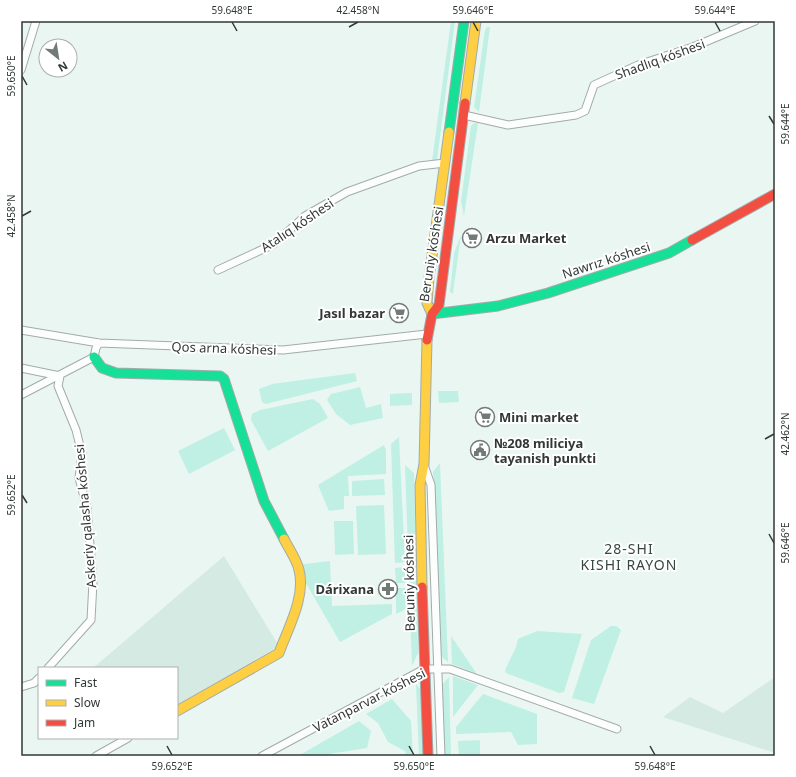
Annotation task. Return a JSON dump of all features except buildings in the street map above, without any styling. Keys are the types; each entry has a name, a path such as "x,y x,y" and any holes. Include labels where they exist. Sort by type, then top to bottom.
{"street":[{"path":"21,70 36,21"},
{"name":"Beruniy kóshesi","path":"464,21 429,278 427,303 432,314 439,305 476,21"},
{"name":"Shadlıq kóshesi","path":"464,115 508,125 576,115 585,111 594,85 638,64 693,47 755,21"},
{"name":"Atalıq kóshesi","path":"218,270 274,244 305,216 347,192 419,166 445,163"},
{"name":"Nawrız kóshesi","path":"432,314 498,306 548,293 669,253 775,194"},
{"path":"424,464 427,334 432,314"},
{"name":"Qos arna kóshesi","path":"21,330 100,343 283,350 427,334"},
{"path":"100,343 96,348 94,357 97,364 103,370 116,373 220,376 224,378 264,500 299,569 301,585 300,591 290,627 279,653 178,710"},
{"path":"21,395 28,390 60,376 94,357"},
{"path":"21,368 60,376"},
{"name":"Askeriy qalasha kóshesi","path":"49,667 91,620 93,582 87,508 79,478 82,454 76,430 58,386 60,376"},
{"name":"Beruniy kóshesi","path":"424,464 431,485 436,668 441,756"},
{"name":"Beruniy kóshesi","path":"424,464 420,485 424,669 428,756"},
{"name":"Vatanparvar kóshesi","path":"262,756 424,669 436,668 450,669 617,729"},
{"path":"21,687 34,683 38,679"},
{"path":"96,756 126,739"}],"shaded area":[{"path":"224,556 279,646 178,704 178,667 94,667"},
{"path":"775,677 775,753 663,717 690,697 723,713"}],"green space":[{"path":"451,21 455,21 437,160 432,161"},
{"path":"487,27 490,27 479,112 474,107 485,30"},
{"path":"474,123 478,123 464,216 461,201 471,126"},
{"path":"461,235 453,294 450,292 454,253"},
{"path":"355,373 357,381 266,404 262,402 259,389 272,384"},
{"path":"360,387 366,408 381,404 383,418 350,425 336,414 327,400 331,394"},
{"path":"438,391 458,391 459,402 439,403"},
{"path":"412,393 412,405 390,406 390,394"},
{"path":"313,399 320,404 328,418 268,451 251,420 252,414 260,410"},
{"path":"224,428 235,450 189,474 178,451"},
{"path":"399,437 405,562 395,563 391,444"},
{"path":"384,445 386,450 386,474 348,476 349,496 344,496 344,509 329,511 318,485"},
{"path":"440,463 448,662 443,658 439,649 433,472"},
{"path":"405,465 414,473 418,653 412,666"},
{"path":"384,479 385,495 352,496 352,481"},
{"path":"384,505 386,554 358,555 356,506"},
{"path":"334,521 353,521 354,554 335,555"},
{"path":"330,561 332,606 392,604 392,614 340,642 300,573 304,564"},
{"path":"405,567 406,583 396,583 395,568"},
{"path":"396,588 407,588 408,608 396,614"},
{"path":"611,626 616,626 621,630 594,704 572,698 591,640"},
{"path":"537,631 582,634 564,692 559,693 506,673 505,670 516,647 518,639"},
{"path":"451,636 477,674 452,664"},
{"path":"453,676 478,685 453,717"},
{"path":"449,677 451,756 445,756 441,686"},
{"path":"416,684 422,691 425,756 419,756"},
{"path":"483,694 537,714 537,744 518,745 511,732 456,734 456,727"},
{"path":"392,699 411,721 413,756 406,756 405,751 388,742 378,723 366,714"},
{"path":"359,721 371,731 367,748 329,754 329,756 298,756"},
{"path":"480,740 480,756 459,756 458,741"}],"traffic: fast":[{"path":"449,132 464,21"},
{"path":"432,314 498,306 548,293 669,253 692,240"},
{"path":"94,357 102,368 116,373 220,376 224,379 264,501 284,539"}],"traffic: slow":[{"path":"465,103 476,21"},
{"path":"432,314 427,303 429,278 449,132"},
{"path":"422,587 420,485 424,464 427,340"},
{"path":"178,710 279,653 295,612 301,580 295,558 284,539"}],"traffic: jam":[{"path":"427,340 432,314 439,305 465,103"},
{"path":"692,240 775,194"},
{"path":"422,587 428,756"}],"place":[{"name":"Arzu Market","path":"472,238"},
{"name":"Jasıl bazar","path":"399,313"},
{"name":"Mini market","path":"485,417"},
{"name":"№208 miliciya tayanish punkti","path":"480,450"},
{"name":"Dárixana","path":"388,589"}],"district":[{"name":"28-SHI KISHI RAYON","path":"629,558"}]}
